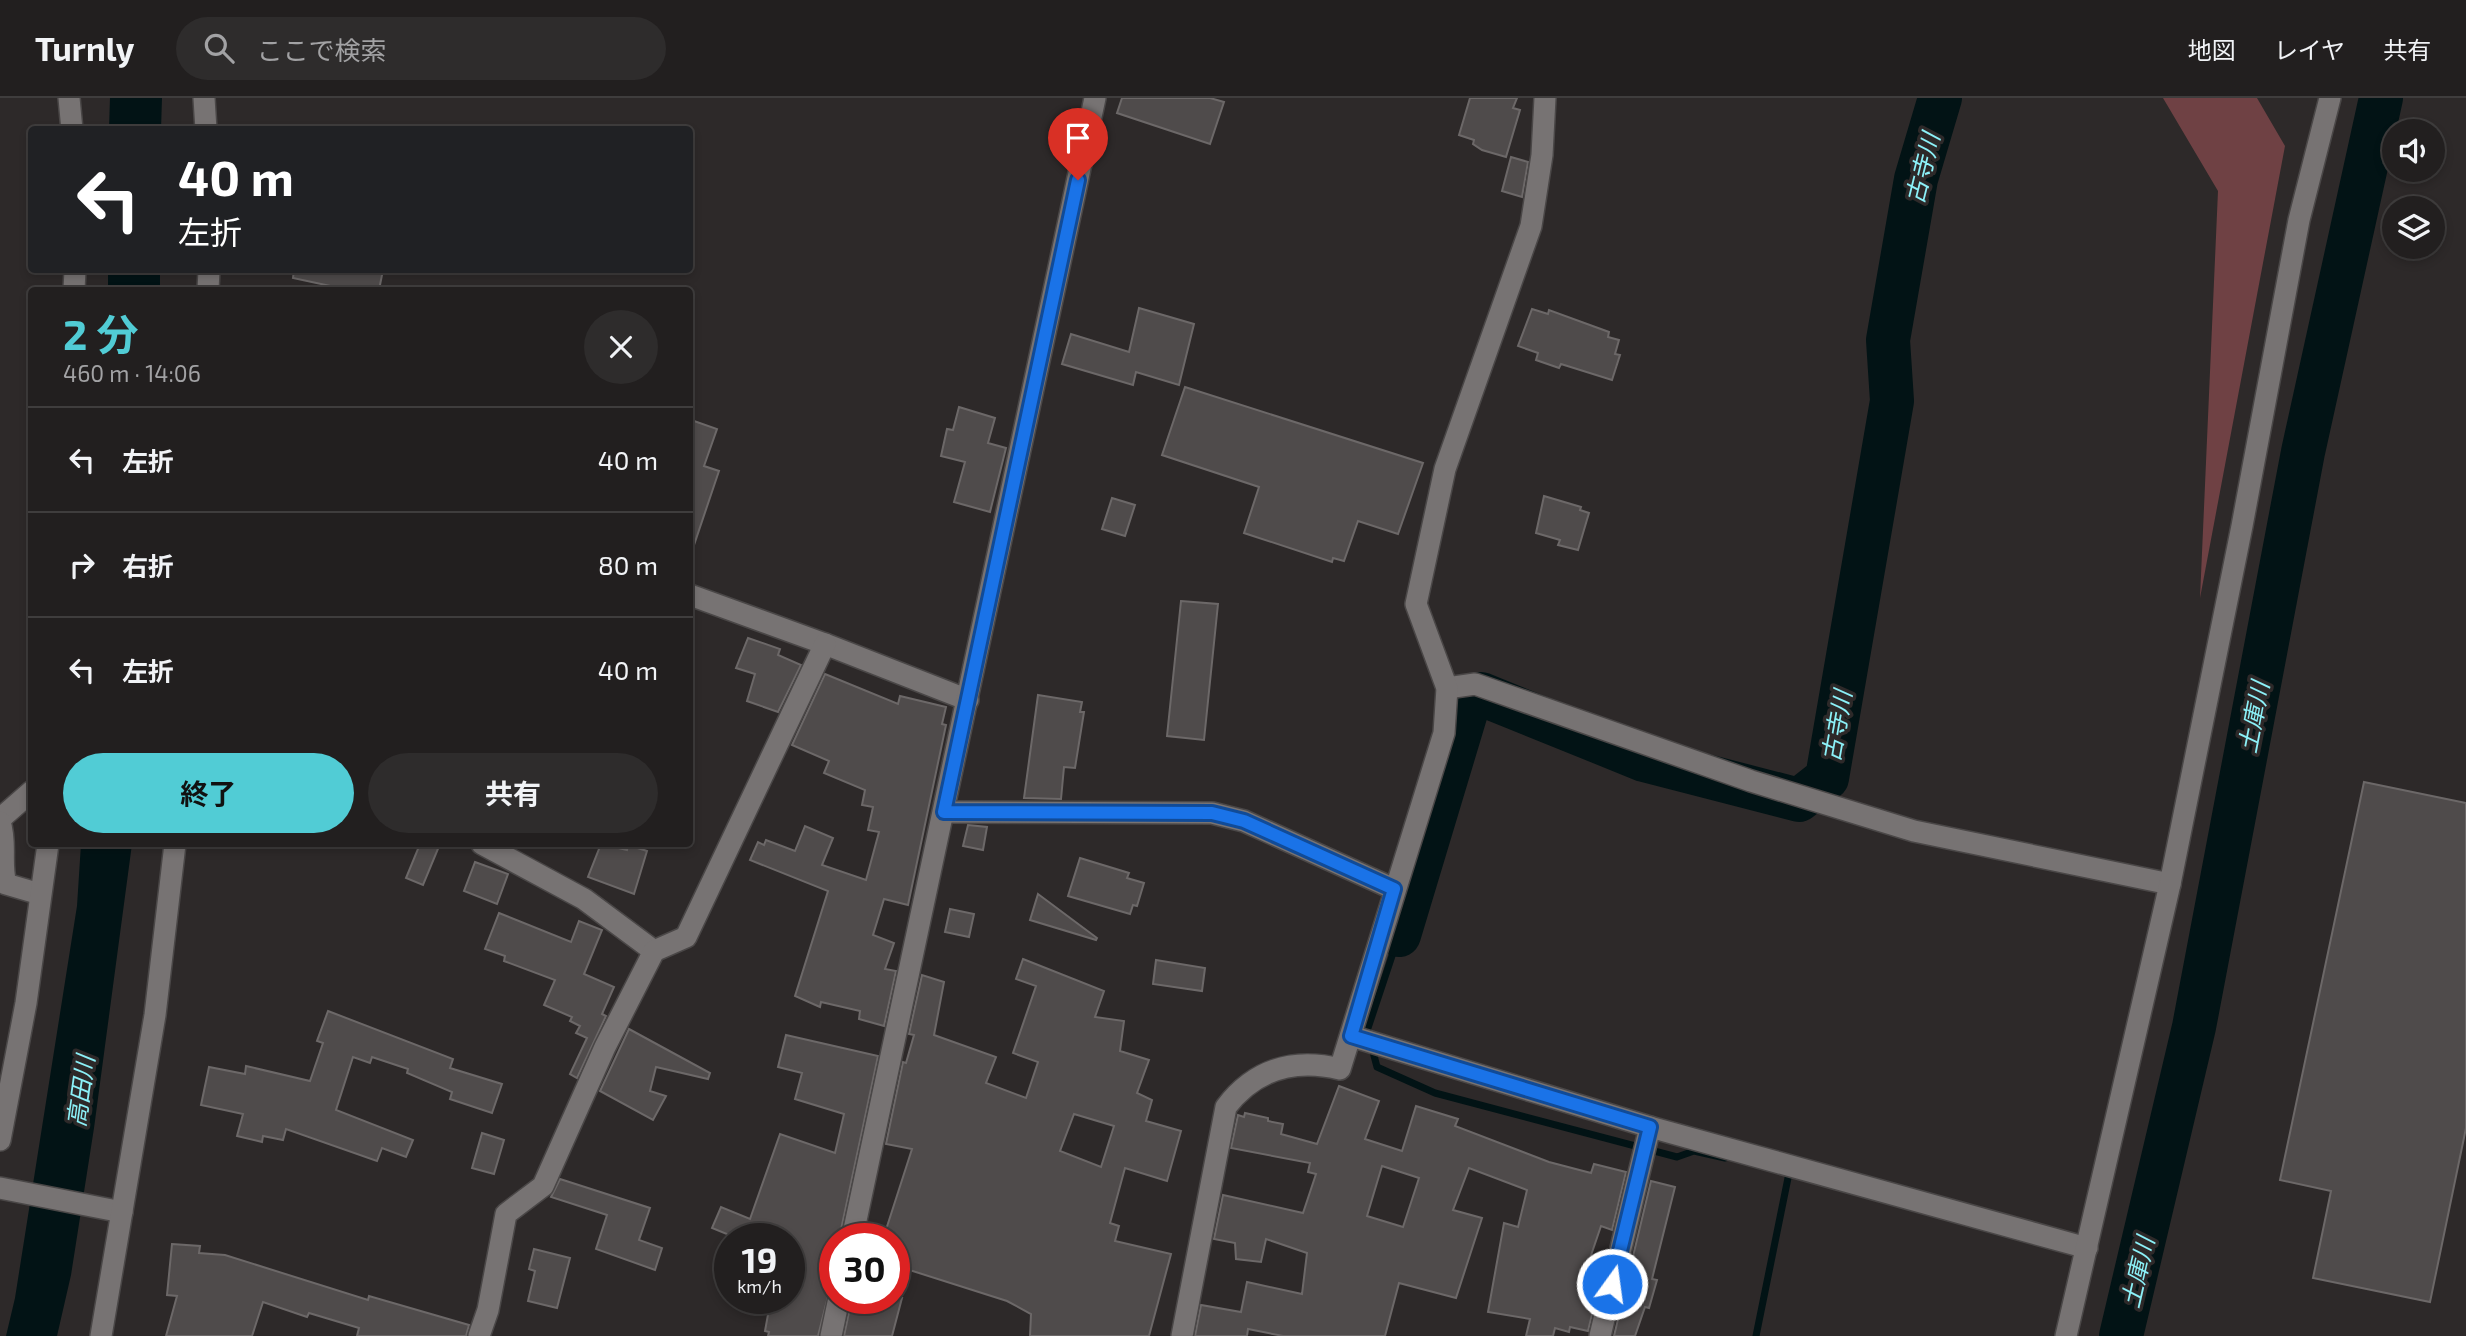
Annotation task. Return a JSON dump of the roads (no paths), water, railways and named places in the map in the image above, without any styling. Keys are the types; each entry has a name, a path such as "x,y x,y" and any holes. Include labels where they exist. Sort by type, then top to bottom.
{"street":[{"path":"69,98 72,126"},
{"path":"204,98 206,126"},
{"path":"855,1223 1096,98"},
{"path":"1182,1336 1226,1107 1240,1089 1280,1066 1315,1063 1340,1069 1444,733 1447,688 1416,604 1445,468 1531,226 1542,155 1545,98"},
{"path":"2066,1336 2170,884 2242,526 2299,220 2330,98"},
{"path":"693,597 825,644 968,700"},
{"path":"479,1336 488,1310 506,1214 543,1186 605,1047 654,951 687,937 825,644"},
{"path":"1447,688 1475,684 1751,781 1914,831 2170,884"},
{"path":"28,795 0,821 4,833 1,872 6,884 40,894"},
{"path":"944,812 1212,813 1244,821 1394,889"},
{"path":"0,1140 26,1003 48,847"},
{"path":"101,1336 118,1211 155,1015 175,847"},
{"path":"488,847 584,899 654,951"},
{"path":"1351,1036 1650,1127 2087,1248"},
{"path":"1600,1336 1650,1127"},
{"path":"0,1188 118,1211"},
{"path":"831,1336 836,1314"}],"water":[{"path":"110,98 162,98 161,126 109,126"},
{"path":"108,273 160,273 160,287 108,287"},
{"name":"高田川","path":"81,847 132,847 94,1128 71,1275 57,1336 6,1336 15,1298 77,906"}],"waterway":[{"name":"古寺川","path":"1399,935 1470,699 1481,694 1644,760 1799,800 1827,778 1892,401 1888,340 1916,179 1940,98"},
{"name":"土庫川","path":"2121,1336 2194,1027 2303,452 2381,98"},
{"path":"1369,1036 1367,1031 1399,935"},
{"path":"1372,1048 1377,1067 1435,1093 1677,1157 1694,1151 1725,1158"},
{"path":"1756,1336 1789,1173 1784,1172"}]}
